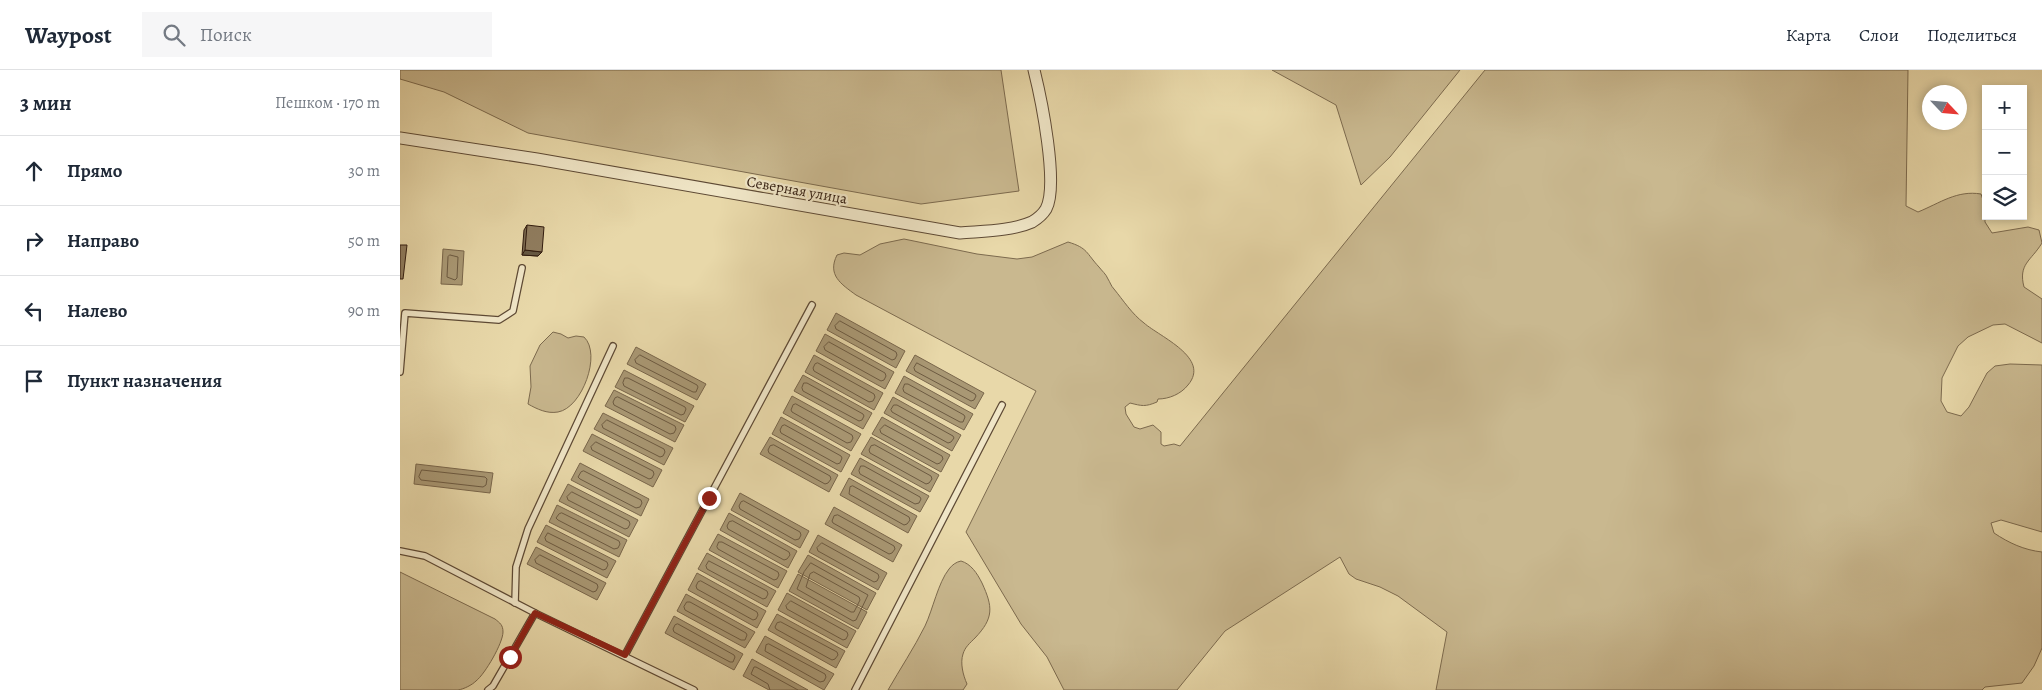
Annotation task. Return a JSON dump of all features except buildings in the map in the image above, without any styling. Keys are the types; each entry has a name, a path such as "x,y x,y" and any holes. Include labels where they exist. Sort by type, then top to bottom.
{"street":[{"name":"Северная улица","path":"400,138 537,159 960,233 1001,229 1031,222 1046,209 1049,198 1051,182 1048,155 1034,70"}],"lane":[{"path":"400,372 406,313 499,320 512,311 522,268"},
{"path":"625,655 812,305"},
{"path":"516,603 516,568 528,529 614,346"},
{"path":"855,690 1002,405"},
{"path":"400,551 425,556 535,613 694,690"},
{"path":"488,690 493,686 535,613"}],"shaded area":[{"path":"400,70 1001,70 1019,191 921,204 528,133 444,92 400,79"},
{"path":"1272,70 1460,70 1390,157 1361,185 1336,105"},
{"path":"1485,70 1908,70 1906,206 1918,212 1956,196 1972,193 1981,194 1982,220 1985,220 1992,233 2028,227 2039,230 2042,243 2024,268 2023,279 2024,287 2042,299 2042,343 2005,324 1993,325 1968,337 1958,346 1942,378 1941,401 1947,412 1961,416 1969,407 1987,373 1995,366 2010,364 2042,365 2042,532 2001,520 1991,523 1994,533 2005,540 2023,548 2042,552 2042,648 2034,666 2022,683 1985,687 1982,690 1436,690 1447,632 1398,596 1380,587 1356,579 1349,574 1340,557 1225,631 1177,690 1064,690 1047,657 1021,624 966,532 1036,391 856,295 841,283 835,274 834,262 837,255 844,253 860,255 880,244 904,239 977,254 1017,259 1032,257 1068,242 1079,246 1105,274 1128,307 1151,329 1181,349 1193,366 1193,375 1188,385 1178,393 1170,397 1158,399 1157,402 1149,405 1130,403 1125,407 1126,414 1134,427 1140,429 1153,425 1161,432 1161,444 1164,446 1174,444 1180,446"},
{"path":"553,332 568,338 584,337 589,345 591,355 587,379 582,391 567,408 558,412 542,411 528,404 531,387 530,366 540,345"},
{"path":"961,561 971,567 978,576 986,591 990,606 986,624 966,647 963,654 962,669 967,684 963,690 888,690 925,626 945,575 953,565"},
{"path":"400,572 495,619 501,624 503,632 497,650 484,672 472,684 458,690 400,690"}],"water":[{"path":"443,249 464,251 462,285 441,284"},
{"path":"836,313 905,351 896,368 827,330"},
{"path":"825,334 894,372 885,389 816,351"},
{"path":"636,347 706,384 697,400 627,364"},
{"path":"814,355 883,393 874,410 805,372"},
{"path":"915,355 984,393 975,409 906,371"},
{"path":"624,370 694,406 685,422 615,387"},
{"path":"803,375 872,413 863,429 794,391"},
{"path":"904,376 973,414 964,430 895,393"},
{"path":"614,390 684,425 675,442 605,406"},
{"path":"792,396 861,434 851,451 783,413"},
{"path":"893,397 961,435 952,451 884,413"},
{"path":"603,413 673,448 664,465 594,429"},
{"path":"781,417 850,455 841,472 772,434"},
{"path":"882,417 950,455 941,472 872,434"},
{"path":"592,434 662,470 653,487 583,451"},
{"path":"770,437 838,475 829,492 760,454"},
{"path":"871,437 939,475 930,492 861,454"},
{"path":"860,458 929,496 920,512 851,474"},
{"path":"580,463 649,499 641,516 571,480"},
{"path":"416,464 493,473 490,493 414,484"},
{"path":"849,478 917,516 908,533 840,495"},
{"path":"568,484 638,520 629,537 559,501"},
{"path":"740,493 809,531 800,548 731,510"},
{"path":"557,505 627,540 619,557 549,522"},
{"path":"834,507 902,545 893,562 825,524"},
{"path":"729,513 797,551 788,568 720,530"},
{"path":"546,525 616,561 607,578 537,542"},
{"path":"718,534 787,571 778,588 709,550"},
{"path":"818,535 887,573 878,590 809,552"},
{"path":"536,547 606,583 597,600 527,564"},
{"path":"707,553 776,591 767,607 698,569"},
{"path":"808,555 876,593 867,610 798,572"},
{"path":"697,573 766,611 757,628 688,590"},
{"path":"798,574 867,612 858,629 789,591"},
{"path":"787,593 856,631 847,648 778,610"},
{"path":"686,594 755,632 745,648 677,611"},
{"path":"777,614 845,651 836,668 768,630"},
{"path":"674,616 743,654 734,670 665,633"},
{"path":"765,636 834,674 824,690 756,652"},
{"path":"752,659 808,690 769,690 743,676"}],"route":[{"path":"510,657 535,613 625,655 709,498"}]}
